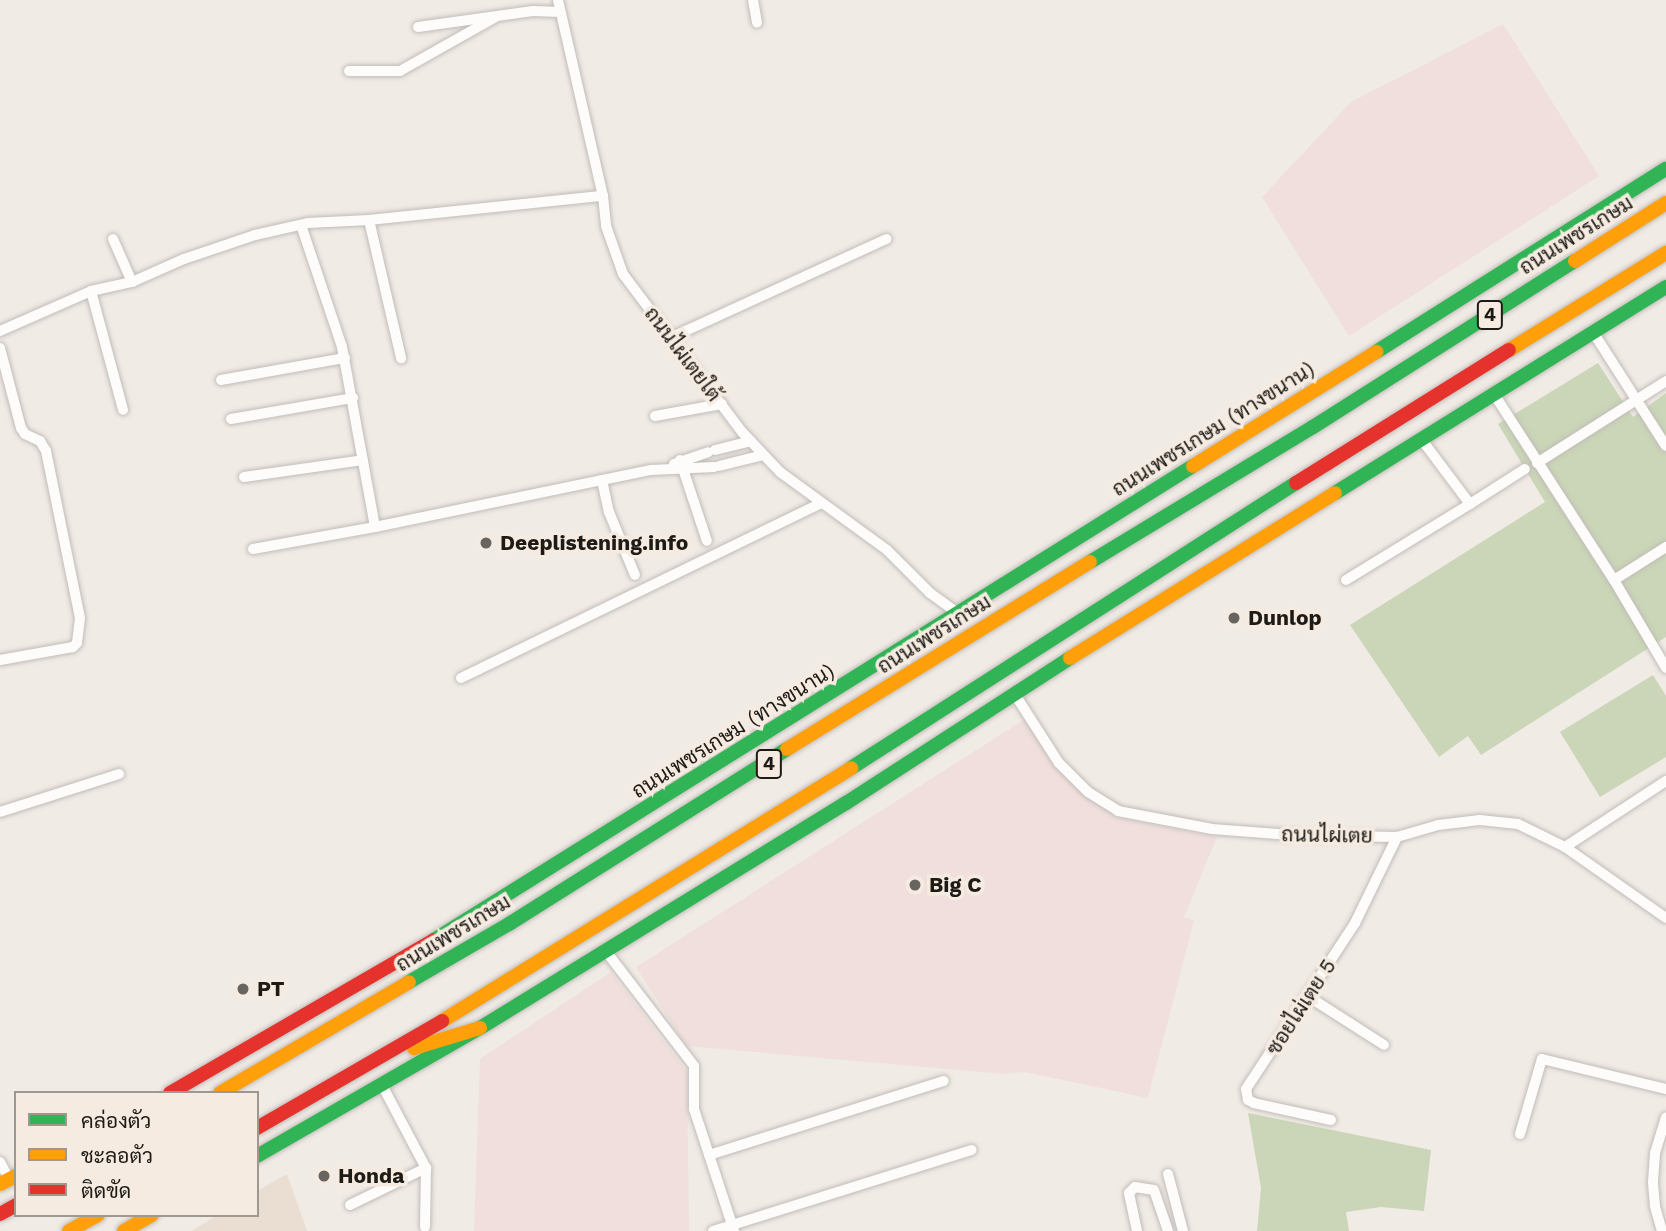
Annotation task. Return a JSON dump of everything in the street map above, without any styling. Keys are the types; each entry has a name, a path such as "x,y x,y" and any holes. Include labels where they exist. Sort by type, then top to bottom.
{"main road":[{"name":"ถนนเพชรเกษม (ทางขนาน)","path":"173,1091 483,911 1666,169"},
{"name":"ถนนเพชรเกษม","path":"223,1091 509,924 974,632 1313,427 1666,203"},
{"name":"4","path":"259,1127 384,1056 885,747 1334,459 1666,253"},
{"path":"259,1155 480,1028 846,803 1014,693 1666,287"},
{"path":"384,1056 480,1028"},
{"path":"69,1231 94,1217"},
{"path":"124,1231 148,1217"}],"street":[{"name":"ถนนไผ่เตยใต้","path":"558,0 603,196 606,226 623,274 751,441 780,472 887,550 930,593 959,614"},
{"path":"752,0 757,23"},
{"path":"418,27 546,9 560,12"},
{"path":"349,71 400,71 496,17"},
{"path":"0,331 91,290 132,282 216,248 301,225 603,196"},
{"path":"369,220 401,358"},
{"path":"301,225 345,358 375,527"},
{"path":"113,239 132,282"},
{"path":"670,338 886,239"},
{"path":"91,290 123,410"},
{"path":"1593,332 1666,446"},
{"path":"0,348 22,428 25,434 40,441 46,451 80,618 77,643 73,647 0,660"},
{"path":"221,380 345,358"},
{"path":"1537,463 1666,381"},
{"path":"1494,394 1614,580 1666,668"},
{"path":"231,419 352,398"},
{"path":"655,416 722,404"},
{"path":"1422,440 1470,504"},
{"path":"253,549 669,468 711,451 751,441"},
{"path":"682,465 717,466 763,454"},
{"path":"244,477 363,460"},
{"path":"682,465 707,541"},
{"path":"1346,580 1525,469"},
{"path":"602,480 609,512 635,575"},
{"path":"461,678 821,503"},
{"path":"1614,580 1666,547"},
{"name":"ถนนไผ่เตย","path":"1014,693 1059,762 1088,792 1118,811 1170,823 1245,832 1397,837 1438,825 1499,820 1533,829 1565,847 1666,918"},
{"path":"0,812 119,774"},
{"path":"1565,847 1666,781"},
{"name":"ซอยไผ่เตย 5","path":"1331,1120 1254,1103 1248,1100 1246,1095 1355,923 1397,837"},
{"path":"605,950 694,1066 694,1109 733,1228"},
{"path":"1309,997 1384,1045"},
{"path":"1520,1134 1542,1059 1666,1089"},
{"path":"709,1155 944,1081"},
{"path":"382,1085 426,1168 425,1227"},
{"path":"1662,1231 1653,1181 1655,1153 1666,1118"},
{"path":"713,1231 733,1228 972,1150"},
{"path":"0,1162 8,1180"},
{"path":"350,1205 426,1168"},
{"path":"1168,1174 1183,1231"},
{"path":"1137,1231 1129,1193 1135,1187 1154,1190 1168,1231"}],"shaded area":[{"path":"1503,24 1599,176 1349,336 1262,197 1351,102"},
{"path":"1025,719 1049,759 1114,817 1217,837 1184,917 1194,920 1148,1098 1025,1072 1004,1074 686,1046 636,967"},
{"path":"611,972 687,1072 689,1231 474,1231 480,1059"},
{"path":"287,1174 307,1231 191,1231 215,1217 259,1217 259,1190"}],"green space":[{"path":"1598,363 1633,417 1666,393 1666,637 1481,755 1468,736 1439,757 1350,625 1545,502 1498,424"},
{"path":"1653,675 1666,696 1666,757 1600,797 1560,732"},
{"path":"1248,1113 1431,1150 1424,1211 1381,1207 1346,1212 1349,1231 1257,1231 1261,1188"}],"traffic: fast":[{"path":"1376,352 1666,169"},
{"path":"1090,562 1313,427 1575,261"},
{"path":"1335,493 1666,287"},
{"path":"434,940 1193,466"},
{"path":"851,768 1296,483"},
{"path":"259,1155 480,1028 846,803 1070,658"},
{"path":"409,982 509,924 787,749"}],"traffic: slow":[{"path":"1575,261 1666,203"},
{"path":"1509,350 1666,253"},
{"path":"1193,466 1376,352"},
{"path":"1070,658 1335,493"},
{"path":"787,749 1090,562"},
{"path":"442,1021 851,768"},
{"path":"223,1091 409,982"},
{"path":"414,1048 480,1028"},
{"path":"0,1184 14,1177"},
{"path":"69,1231 94,1217"},
{"path":"124,1231 148,1217"}],"traffic: jam":[{"path":"1296,483 1509,350"},
{"path":"173,1091 434,940"},
{"path":"259,1127 442,1021"},
{"path":"0,1214 14,1206"}],"place":[{"name":"Deeplistening.info","path":"486,543"},
{"name":"Dunlop","path":"1234,618"},
{"name":"Big C","path":"915,885"},
{"name":"PT","path":"243,989"},
{"name":"Honda","path":"324,1176"}]}
